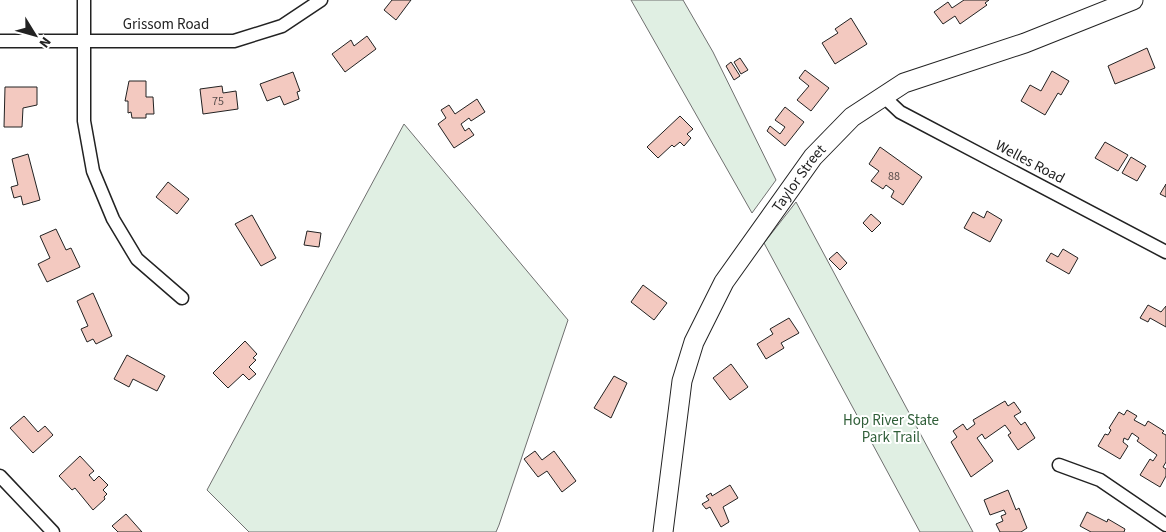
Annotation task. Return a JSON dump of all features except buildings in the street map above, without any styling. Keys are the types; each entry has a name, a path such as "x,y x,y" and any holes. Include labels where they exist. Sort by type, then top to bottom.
{"street":[{"path":"84,0 84,122 93,171 113,219 137,258 182,298"},
{"name":"Grissom Road","path":"0,41 234,41 282,26 321,0"},
{"name":"Taylor Street","path":"663,532 682,381 694,342 724,282 814,157 852,117 904,83 1025,43 1133,0"},
{"name":"Welles Road","path":"882,96 900,112 1166,252"},
{"path":"1059,465 1100,480 1166,525"},
{"path":"0,476 53,532"}],"green space":[{"path":"631,0 683,0 713,52 776,180 752,213"},
{"path":"404,124 568,320 499,525 496,532 249,532 207,490"},
{"name":"Hop River State Park Trail","path":"796,202 973,532 920,532 764,243"}]}
